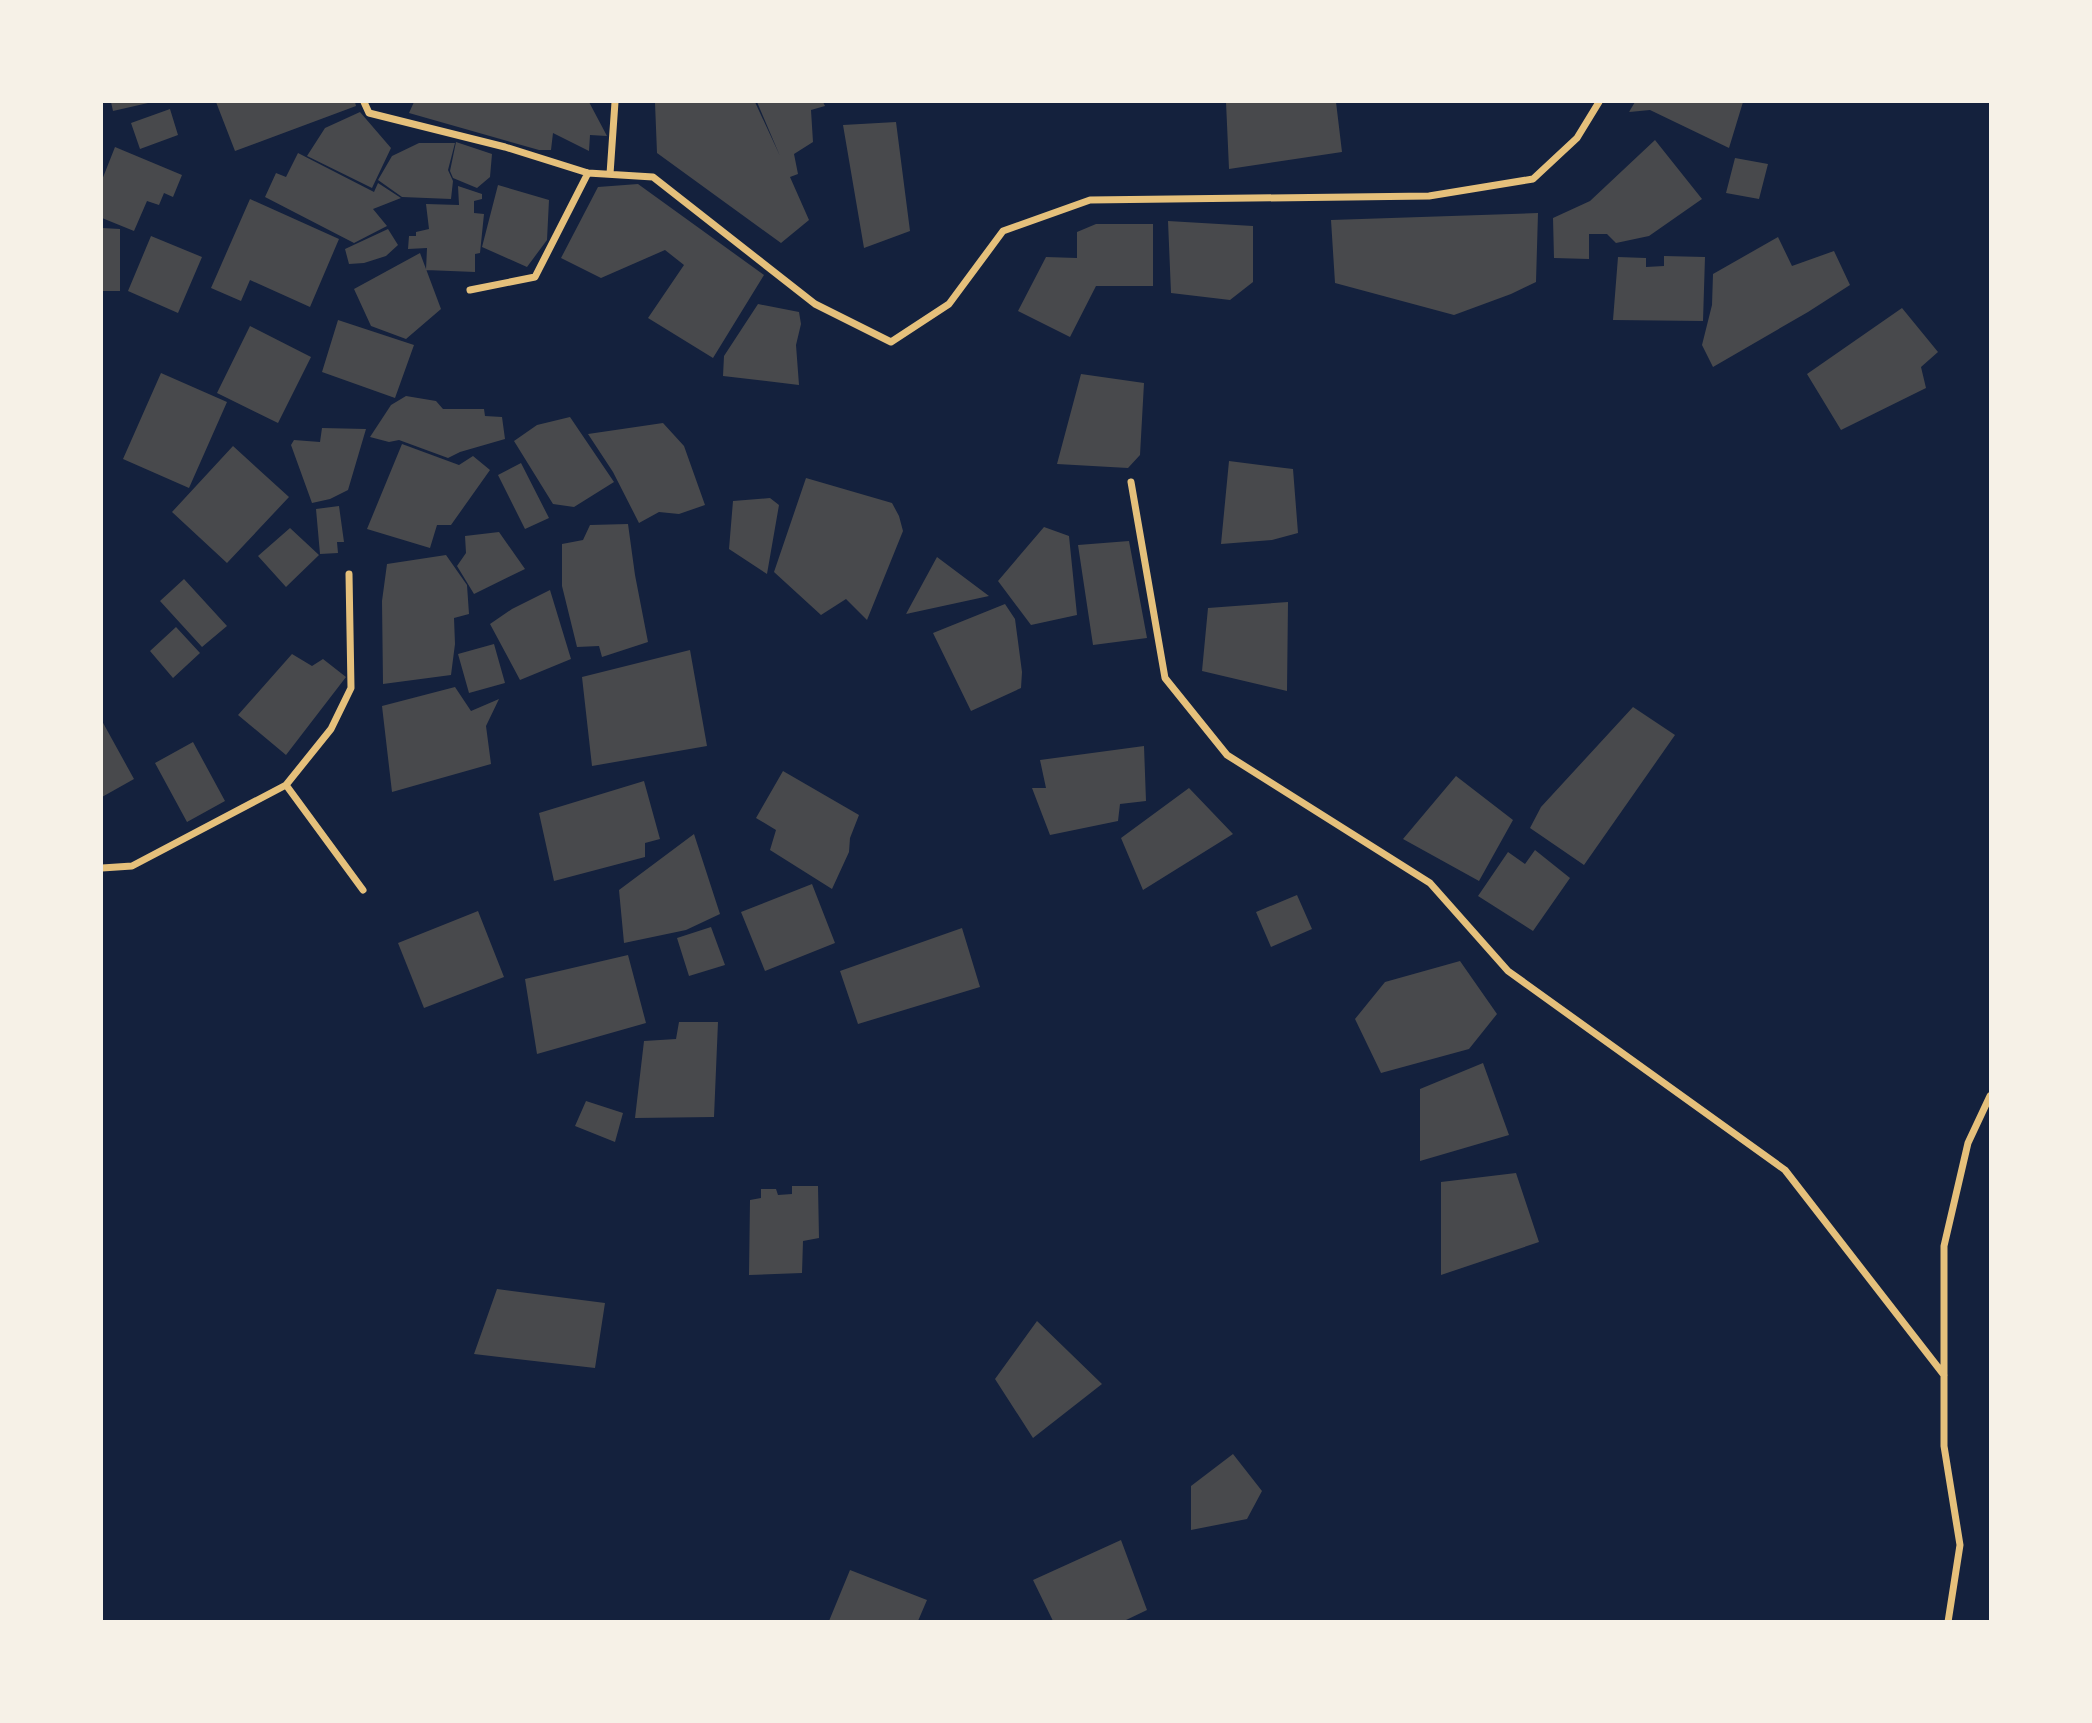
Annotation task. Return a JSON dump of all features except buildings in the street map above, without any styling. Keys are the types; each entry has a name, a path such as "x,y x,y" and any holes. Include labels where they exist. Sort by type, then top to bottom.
{"street":[{"path":"363,102 369,113 505,146 588,173 653,177 815,304 891,342 949,304 1003,231 1090,200 1429,196 1534,179 1577,138 1599,102"},
{"path":"610,174 615,102"},
{"path":"470,289 534,277 588,173"},
{"path":"1131,482 1166,678 1227,755 1430,883 1508,971 1785,1170 1944,1375"},
{"path":"102,868 132,866 286,785 331,729 351,688 349,574"},
{"path":"286,785 363,890"},
{"path":"1948,1622 1960,1545 1944,1446 1944,1246 1968,1143 1990,1096"}]}
